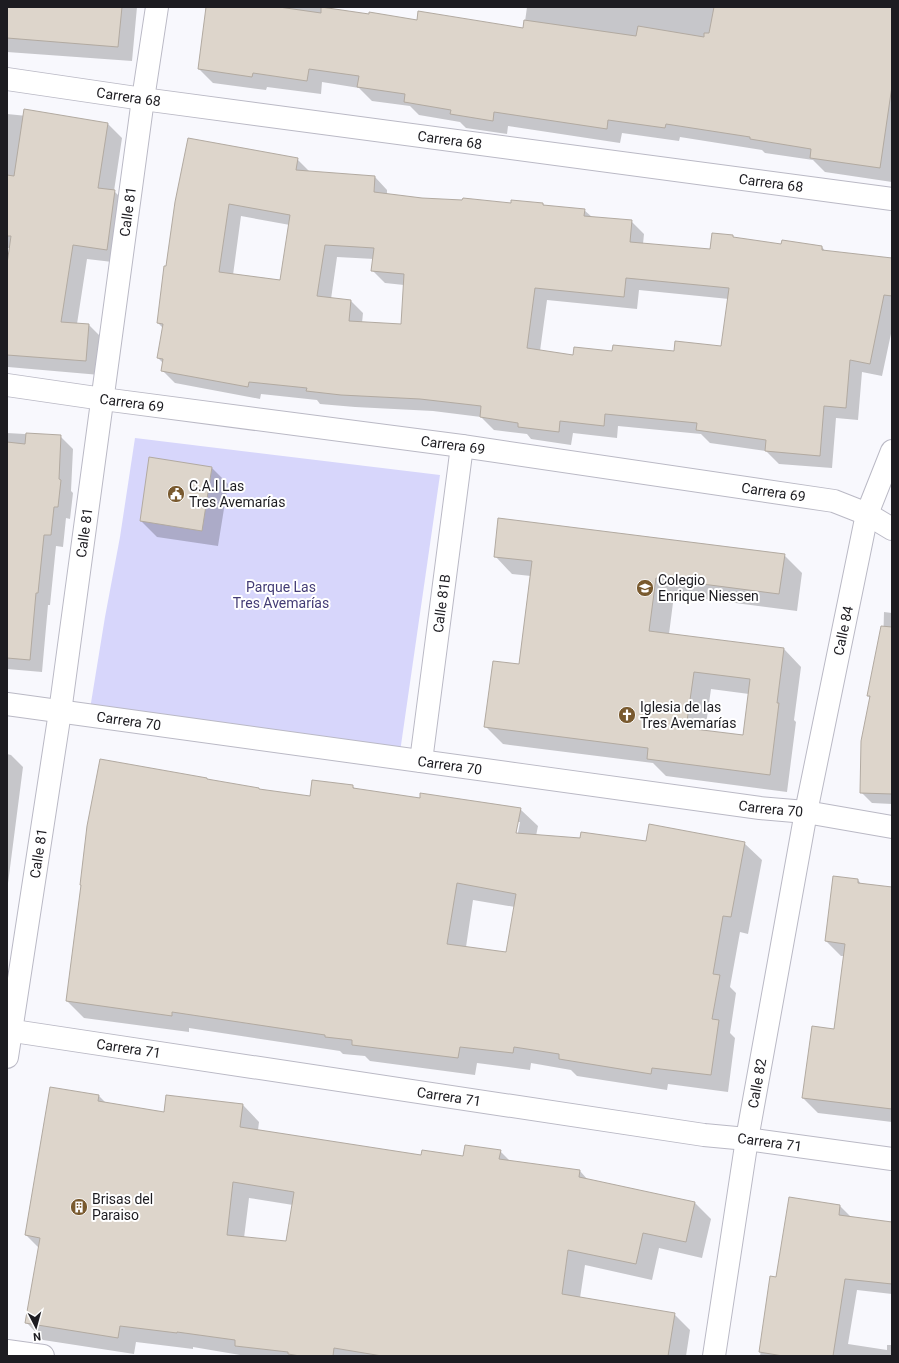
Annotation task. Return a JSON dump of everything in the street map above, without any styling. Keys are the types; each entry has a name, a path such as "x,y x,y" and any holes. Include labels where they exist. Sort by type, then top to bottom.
{"street":[{"name":"Calle 81","path":"7,1057 9,1031 60,712 143,99 157,7"},
{"name":"Carrera 68","path":"7,79 143,99 892,199"},
{"name":"Carrera 69","path":"7,385 462,446 834,501 867,514 892,530"},
{"name":"Calle 81B","path":"421,761 462,446"},
{"name":"Calle 84","path":"806,812 867,514 892,451"},
{"name":"Carrera 70","path":"7,704 760,808 806,812 892,827"},
{"name":"Calle 82","path":"714,1356 747,1138 806,812"},
{"name":"Carrera 71","path":"9,1031 696,1134 747,1138 892,1159"},
{"path":"7,1351 43,1356"}],"green space":[{"name":"Parque Las Tres Avemarías","path":"135,438 440,475 400,752 90,709 120,537"}],"building":[{"path":"7,7 122,7 118,47 7,38"},
{"path":"206,7 279,7 321,13 321,7 369,14 369,12 417,20 418,11 523,28 524,20 636,36 638,26 704,37 704,33 709,33 714,7 892,7 892,86 880,168 810,158 811,149 750,139 750,137 666,124 665,128 608,120 607,129 494,112 493,121 450,114 451,110 404,102 405,94 357,87 359,76 309,69 307,81 253,73 252,77 198,69"},
{"path":"24,109 108,123 98,188 115,190 107,250 73,245 61,322 89,324 86,361 7,355 7,264 11,236 7,236 7,175 14,176"},
{"path":"188,138 298,158 296,170 375,176 374,192 422,198 462,200 463,198 511,203 511,200 543,203 543,205 585,209 584,216 632,220 630,242 710,249 712,233 733,235 733,237 781,244 782,240 822,246 822,250 892,258 892,296 884,295 870,364 850,360 846,408 824,406 820,456 765,451 766,440 696,430 697,423 605,414 604,426 560,421 559,432 518,427 518,423 480,417 481,406 420,399 341,395 306,391 307,388 249,382 248,387 161,371 163,359 157,358 163,324 157,323 164,266 166,266 175,202","holes":["229,204 290,215 280,280 219,272","325,245 374,248 371,271 404,274 401,324 349,321 351,300 317,296","626,278 729,288 721,346 675,341 674,351 613,345 612,351 574,347 573,355 527,348 535,288 624,297"]},
{"path":"26,433 61,435 59,479 61,480 58,507 54,507 51,535 44,535 38,593 36,593 30,660 7,658 7,442 25,444"},
{"name":"C.A.I Las Tres Avemarías","path":"149,457 212,467 202,531 140,521"},
{"path":"498,518 785,554 779,594 656,578 649,631 784,648 770,775 647,759 648,748 484,727 493,661 519,664 532,561 494,557","holes":["694,672 750,679 743,735 686,728"]},
{"path":"881,626 892,627 892,794 860,793 861,741 870,696 867,696"},
{"path":"100,759 259,789 310,796 312,780 353,785 353,788 420,798 420,793 521,808 516,833 580,838 581,832 646,841 649,824 745,842 731,917 723,916 713,974 720,975 712,1019 719,1020 711,1075 652,1068 651,1074 559,1059 559,1054 514,1047 513,1053 460,1047 458,1058 352,1045 352,1040 325,1037 325,1035 172,1012 172,1016 66,1001 87,826","holes":["457,883 516,894 506,952 447,944"]},
{"path":"833,876 858,879 858,883 892,887 892,1109 802,1098 812,1026 834,1029 845,944 825,941"},
{"path":"50,1087 99,1095 98,1101 164,1112 166,1095 243,1104 240,1127 421,1155 422,1150 463,1156 465,1145 501,1150 499,1159 580,1170 579,1177 695,1202 686,1242 643,1233 636,1264 568,1250 562,1294 675,1313 668,1356 382,1356 334,1348 333,1356 300,1356 288,1354 288,1352 235,1346 235,1340 177,1332 120,1326 118,1338 25,1323 40,1238 25,1235","holes":["233,1182 294,1192 286,1241 227,1235"]},
{"path":"789,1197 840,1205 839,1215 892,1222 892,1284 845,1279 833,1356 783,1356 759,1352 770,1276 776,1277"}],"place":[{"name":"C.A.I Las Tres Avemarías","path":"176,494"},
{"name":"Colegio Enrique Niessen","path":"645,588"},
{"name":"Iglesia de las Tres Avemarías","path":"627,715"},
{"name":"Brisas del Paraiso","path":"79,1207"}]}
